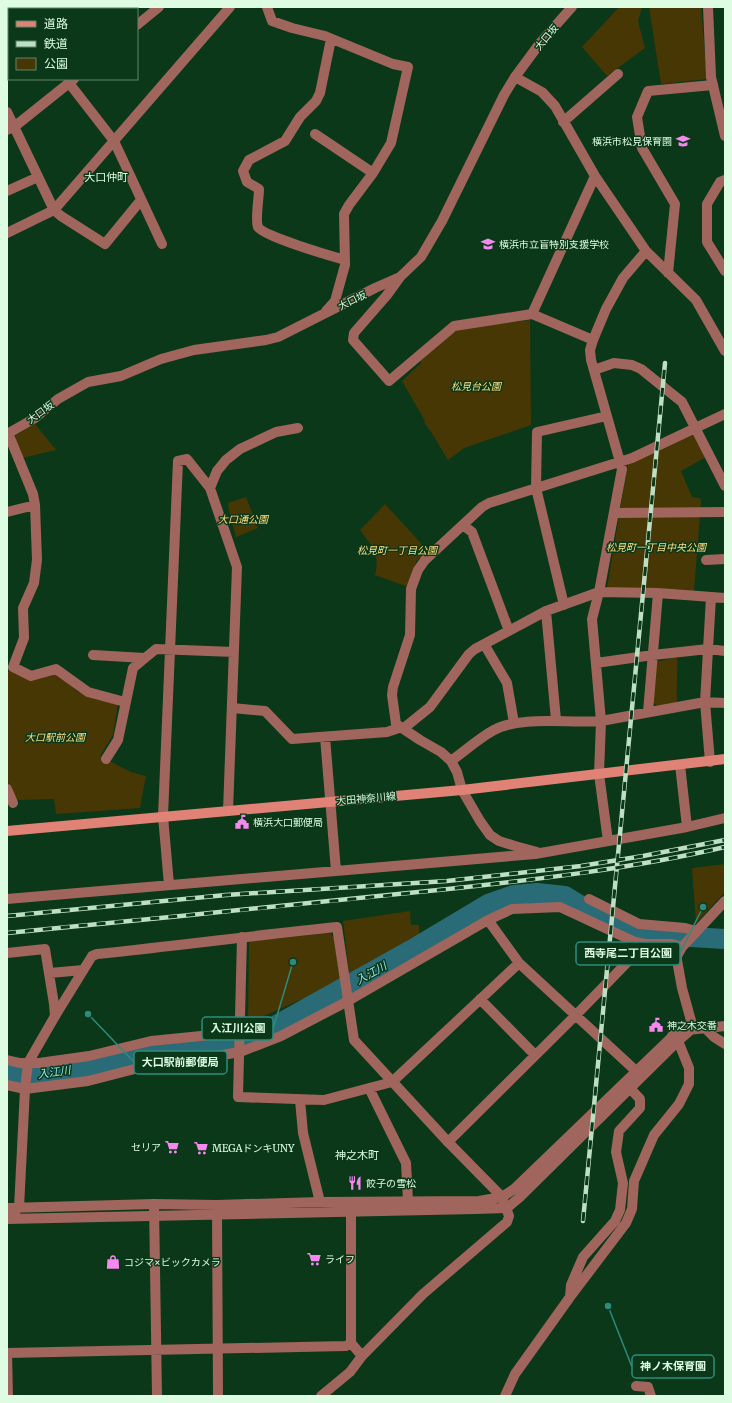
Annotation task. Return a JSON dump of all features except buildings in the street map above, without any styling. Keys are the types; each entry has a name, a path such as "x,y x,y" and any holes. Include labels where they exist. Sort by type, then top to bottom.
{"main road":[{"name":"大田神奈川線","path":"7,831 462,790 710,762 725,759"}],"street":[{"path":"138,25 159,7"},
{"path":"7,233 54,210 230,7"},
{"path":"267,7 272,22 325,36 393,64 408,67 391,144 373,173 344,214 345,265 335,301 325,314"},
{"name":"大口坂","path":"7,433 34,418 58,399 88,382 121,376 161,359 194,350 278,337 400,277 421,257 439,227 504,95 515,77 540,43 572,7"},
{"path":"708,7 711,77 725,136"},
{"path":"331,39 320,93 316,101 300,117 285,141 249,160 243,171 247,182 259,189 258,225 261,231 286,241 345,260"},
{"path":"563,122 618,74"},
{"path":"515,77 542,92 554,106 595,176 646,251 668,273 677,278 696,300 725,351"},
{"path":"11,129 72,81 114,141 162,244"},
{"path":"668,273 675,204 642,148 637,117 648,91 713,85"},
{"path":"7,112 11,129 38,177 54,210 60,216 105,244 141,200"},
{"path":"315,134 373,173"},
{"path":"532,314 595,176"},
{"path":"7,191 38,177"},
{"path":"725,180 720,182 707,204 704,242 707,242 725,270"},
{"path":"608,841 599,774 601,721 592,619 599,592 622,469 590,360 590,350 606,309 623,278 646,251"},
{"path":"400,277 388,295 354,333 353,340 389,381 454,326 532,314 593,340"},
{"path":"594,370 614,364 632,365 641,369 682,402 725,486"},
{"path":"543,853 515,846 490,835 480,822 462,790 457,772 451,761 441,752 396,724 392,695 393,687 410,635 412,589 414,581 425,560 482,507 489,503 632,458 725,414"},
{"path":"564,605 536,488 537,432 607,416"},
{"path":"210,488 217,471 226,460 240,449 276,432 298,428"},
{"path":"7,433 35,505 37,560 34,583 23,608 24,638 13,667 31,676 56,669 88,692 125,702"},
{"path":"169,886 163,816 178,461 187,459 210,488 237,567 228,811"},
{"path":"7,512 35,505"},
{"path":"614,513 725,512"},
{"path":"463,525 472,532 510,631"},
{"path":"706,560 725,559"},
{"path":"232,708 265,711 292,739 387,732 403,727 430,707 469,654 475,649 546,611 599,592 658,593 725,598"},
{"path":"648,712 658,593"},
{"path":"710,762 705,702 711,597"},
{"path":"546,611 556,720"},
{"path":"484,644 507,682 514,724"},
{"path":"106,759 118,740 133,668 156,649 234,652"},
{"path":"596,663 653,654 708,649 725,651"},
{"path":"93,655 145,658"},
{"path":"451,761 494,730 514,724 556,720 585,723 705,702 725,703"},
{"path":"325,737 329,802 336,871"},
{"path":"680,765 687,827"},
{"path":"7,789 13,803"},
{"path":"7,899 543,853 687,827 725,818"},
{"path":"589,899 639,924 685,928 696,932"},
{"path":"693,1028 682,988 677,956 685,944 725,901"},
{"path":"7,1085 25,1087 88,1080 158,1063 199,1059 240,1049 281,1036 348,1000 488,920 512,909 560,907 635,942 645,944 685,944"},
{"path":"488,920 519,963 636,1070"},
{"path":"7,1219 19,1208 25,1087 28,1063 92,956 97,954 337,927 354,1040 448,1142 502,1197 509,1216 508,1222 423,1294 362,1356 350,1372 321,1396"},
{"path":"242,937 238,1097 324,1100 392,1082 519,963"},
{"path":"448,1142 645,944"},
{"path":"7,953 46,949 55,1016"},
{"path":"50,973 83,970"},
{"path":"480,999 535,1055"},
{"path":"7,1219 154,1216 320,1202 351,1207 408,1201 479,1201 502,1197 514,1189 627,1086 636,1070 675,1038 693,1028 706,1029 725,1026"},
{"path":"7,1060 20,1064 100,1054 151,1041 211,1036 240,1028"},
{"path":"706,1029 714,1037 725,1044"},
{"path":"7,1208 154,1204 217,1210 351,1207 507,1208 520,1197 675,1038"},
{"path":"505,1396 516,1374 570,1297 626,1224 632,1209 634,1181 654,1135 680,1104 690,1084 690,1068 675,1038"},
{"path":"570,1297 571,1285 583,1257 615,1221 620,1210 623,1183 616,1152 619,1131 640,1108 640,1100 627,1086"},
{"path":"370,1088 406,1163 408,1201"},
{"path":"300,1100 310,1164 320,1202"},
{"path":"154,1204 156,1396"},
{"path":"351,1207 351,1343 362,1356"},
{"path":"217,1210 218,1396"},
{"path":"8,1396 7,1353 346,1346 351,1343"},
{"path":"636,1386 648,1387 651,1396"}],"green space":[{"path":"619,7 642,7 638,21 645,48 607,76 582,47"},
{"path":"649,7 701,7 707,79 661,84"},
{"name":"松見台公園","path":"530,320 531,425 464,448 448,460 424,422 425,421 402,381 421,363 421,359 457,329"},
{"path":"35,424 56,450 22,458 14,440 16,435"},
{"name":"松見町一丁目中央公園","path":"694,434 706,457 681,471 692,497 700,498 701,502 694,591 607,588 628,463"},
{"name":"大口通公園","path":"246,497 258,528 236,537 228,503"},
{"name":"松見町一丁目公園","path":"385,504 428,551 417,560 408,587 375,575 377,561 376,555 372,546 360,530"},
{"path":"677,657 677,702 657,706 653,702 656,662"},
{"name":"大口駅前公園","path":"10,670 56,672 78,692 118,703 113,735 100,756 131,772 146,776 140,808 56,814 54,799 16,800 7,780 7,673"},
{"path":"725,864 725,892 696,923 692,868"},
{"path":"410,911 411,925 419,925 420,941 350,979 343,921"},
{"path":"330,933 334,938 341,982 248,1023 249,943 251,941"}],"waterway":[{"name":"入江川","path":"7,1071 30,1075 101,1065 148,1052 218,1045 273,1027 411,950 488,904 514,895 537,893 565,896 588,910 634,931 673,936 725,939"}],"railway":[{"path":"583,1221 665,363"},
{"path":"7,916 226,895 447,881 581,866 725,840"},
{"path":"7,933 338,901 518,881 622,867 725,847"}],"place":[{"name":"横浜市松見保育園","path":"683,141"},
{"name":"横浜市立盲特別支援学校","path":"488,244"},
{"name":"横浜大口郵便局","path":"242,822"},
{"name":"西寺尾二丁目公園","path":"703,907"},
{"name":"入江川公園","path":"293,962"},
{"name":"大口駅前郵便局","path":"88,1014"},
{"name":"神之木交番","path":"656,1025"},
{"name":"セリア","path":"172,1147"},
{"name":"MEGAドンキUNY","path":"201,1148"},
{"name":"餃子の雪松","path":"355,1183"},
{"name":"ライフ","path":"314,1259"},
{"name":"コジマ×ビックカメラ","path":"113,1262"},
{"name":"神ノ木保育園","path":"608,1306"}],"district":[{"name":"大口仲町","path":"106,177"},
{"name":"神之木町","path":"357,1155"}]}
